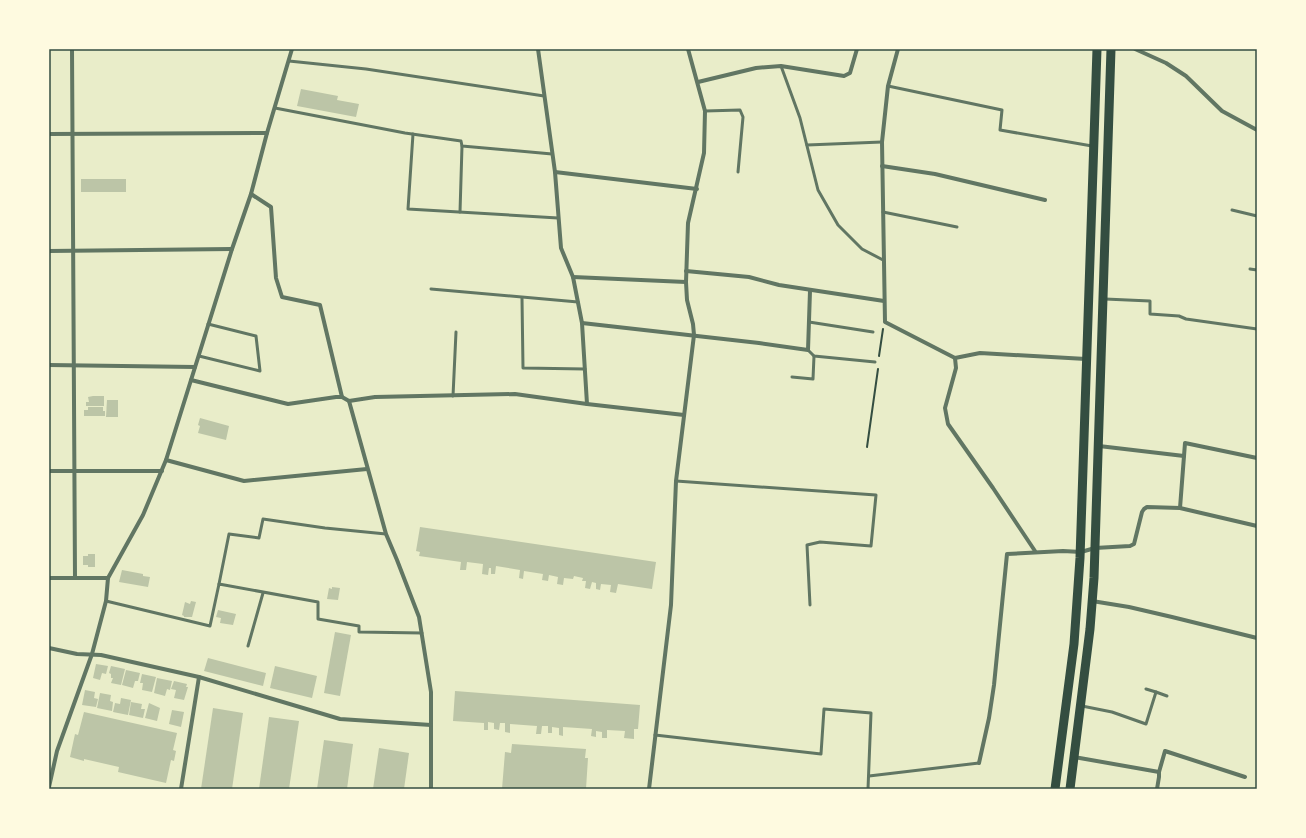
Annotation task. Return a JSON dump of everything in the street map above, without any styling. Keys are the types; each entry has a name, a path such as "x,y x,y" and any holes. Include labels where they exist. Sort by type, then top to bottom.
{"main road":[{"path":"1054,789 1074,644 1081,552 1097,49"},
{"path":"1070,789 1081,706 1092,601 1095,548 1111,49"}],"street":[{"path":"72,49 75,578"},
{"path":"49,787 57,751 92,654 106,602 108,578 143,515 166,460 208,324 251,194 267,133 292,49"},
{"path":"538,49 555,172 561,248 573,277 582,323 587,404"},
{"path":"649,789 672,605 676,481 694,335 687,300 686,282 688,223 704,153 705,111 688,49"},
{"path":"698,82 756,68 781,66 844,76 850,73 858,49"},
{"path":"898,49 888,86 882,142 884,322 955,358 980,353 1086,359"},
{"path":"1135,49 1166,63 1186,76 1222,111 1257,130"},
{"path":"49,134 267,133"},
{"path":"882,166 935,174 1045,200"},
{"path":"555,172 696,189"},
{"path":"251,194 271,207 276,278 282,297 320,305 342,397"},
{"path":"49,251 232,249"},
{"path":"686,271 749,277 810,291 884,301"},
{"path":"573,277 686,282"},
{"path":"582,323 694,335 808,350 810,291"},
{"path":"955,358 956,368 945,408 948,424 1035,551"},
{"path":"49,365 195,367"},
{"path":"191,380 288,404 336,397 342,397 349,401 375,396 515,394 684,415"},
{"path":"349,401 386,534 419,617 432,692 431,789"},
{"path":"1180,508 1185,443 1257,458"},
{"path":"1098,446 1184,456"},
{"path":"166,460 244,481 367,469"},
{"path":"49,471 162,471"},
{"path":"979,763 989,718 994,685 1007,554 1035,551 1081,552 1095,548 1130,546 1134,544 1142,512 1147,507 1180,508 1257,526"},
{"path":"49,578 108,578"},
{"path":"1092,601 1129,607 1257,638"},
{"path":"49,648 77,654 92,654 200,677 340,719 431,725"},
{"path":"181,789 200,677"},
{"path":"1157,789 1164,751 1245,777"},
{"path":"1074,757 1159,772"}],"lane":[{"path":"289,61 366,69 544,96"},
{"path":"781,66 800,118 818,190 838,225 862,249 883,260"},
{"path":"888,86 1002,110 1000,130 1093,146"},
{"path":"275,108 413,134 461,141 460,212"},
{"path":"705,111 740,110 743,117 738,172"},
{"path":"413,134 408,209 558,218"},
{"path":"807,145 882,142"},
{"path":"462,146 552,154"},
{"path":"1232,210 1257,216"},
{"path":"882,212 957,227"},
{"path":"1250,269 1257,270"},
{"path":"430,289 578,302"},
{"path":"522,298 523,368 584,369"},
{"path":"1103,299 1150,301 1150,314 1179,316 1186,319 1257,329"},
{"path":"809,322 873,332"},
{"path":"199,356 260,371 256,336 208,324"},
{"path":"453,396 456,332"},
{"path":"808,350 814,356 877,363"},
{"path":"792,377 813,379 814,356"},
{"path":"676,481 876,495 871,546 820,542 807,545 810,605"},
{"path":"106,602 210,626 228,534 259,538 263,519 325,528 386,534"},
{"path":"219,584 318,602 318,619 359,626 359,632 422,633"},
{"path":"248,646 263,593"},
{"path":"1146,688 1168,696"},
{"path":"1081,706 1112,712 1146,724 1156,692"},
{"path":"655,735 821,754 824,709 871,712 868,789"},
{"path":"869,776 979,763"}],"path":[{"path":"879,358 884,322"},
{"path":"867,447 877,363"}],"building":[{"path":"301,89 338,96 337,100 359,104 356,117 297,106"},
{"path":"81,179 126,179 126,192 81,192"},
{"path":"104,396 104,406 86,406 86,402 89,402 88,397"},
{"path":"107,400 118,400 118,417 106,417"},
{"path":"88,407 103,407 105,416 84,416 84,410 88,410"},
{"path":"200,418 229,426 226,440 198,433"},
{"path":"420,527 656,562 652,589 618,584 616,593 610,592 611,585 601,584 600,590 596,589 596,583 592,582 590,589 585,588 586,581 582,581 583,578 574,576 573,579 564,578 563,585 557,584 558,577 549,575 548,581 542,580 543,574 524,571 523,579 519,578 520,570 496,566 495,574 491,574 491,568 489,568 488,575 482,574 483,564 467,562 466,570 460,570 461,562 419,556 420,552 416,551"},
{"path":"88,554 95,554 95,567 83,565 83,556 88,556"},
{"path":"122,570 143,574 143,576 150,577 148,587 119,582"},
{"path":"332,587 340,588 338,600 327,599 329,588 332,589"},
{"path":"191,601 196,602 192,617 184,617 182,615 185,602 190,604"},
{"path":"218,610 236,614 233,625 220,623 221,618 216,617"},
{"path":"335,632 351,635 340,696 324,693"},
{"path":"208,658 266,673 263,686 204,671"},
{"path":"96,664 108,666 106,674 102,673 100,680 93,678"},
{"path":"111,666 125,669 121,685 111,683 113,678 111,678 111,674 109,673"},
{"path":"275,666 317,676 312,698 270,688"},
{"path":"126,670 140,673 138,681 135,681 133,688 122,685"},
{"path":"142,674 156,677 152,692 142,690 143,683 140,683"},
{"path":"157,678 172,681 170,690 167,689 165,696 154,693"},
{"path":"174,681 187,684 186,687 188,687 184,700 174,698 176,690 171,689"},
{"path":"85,690 95,692 94,698 98,699 96,707 82,705"},
{"path":"455,691 640,705 638,729 634,729 634,739 624,738 625,731 607,730 607,738 602,738 602,732 596,731 596,737 591,736 592,729 563,727 563,736 559,735 559,728 552,727 552,733 548,733 548,726 542,726 541,734 536,734 537,726 510,724 510,733 505,732 505,723 500,723 499,730 494,729 494,723 488,722 488,730 484,730 484,723 453,721"},
{"path":"100,693 111,695 110,701 113,702 112,711 97,708"},
{"path":"121,698 131,700 128,715 113,712 115,703 120,704"},
{"path":"131,702 142,704 141,709 145,709 143,718 129,715"},
{"path":"149,703 160,708 157,721 145,718"},
{"path":"213,708 243,713 232,789 201,789"},
{"path":"172,710 184,712 181,727 169,724"},
{"path":"84,712 177,733 173,750 176,751 174,761 171,760 166,783 118,772 119,767 70,757 75,734 78,735"},
{"path":"269,717 299,721 289,789 259,789"},
{"path":"324,740 353,744 347,789 317,789"},
{"path":"512,744 586,749 585,758 588,758 586,789 502,789 505,752 511,753"},
{"path":"379,748 409,753 404,789 373,789"}]}
